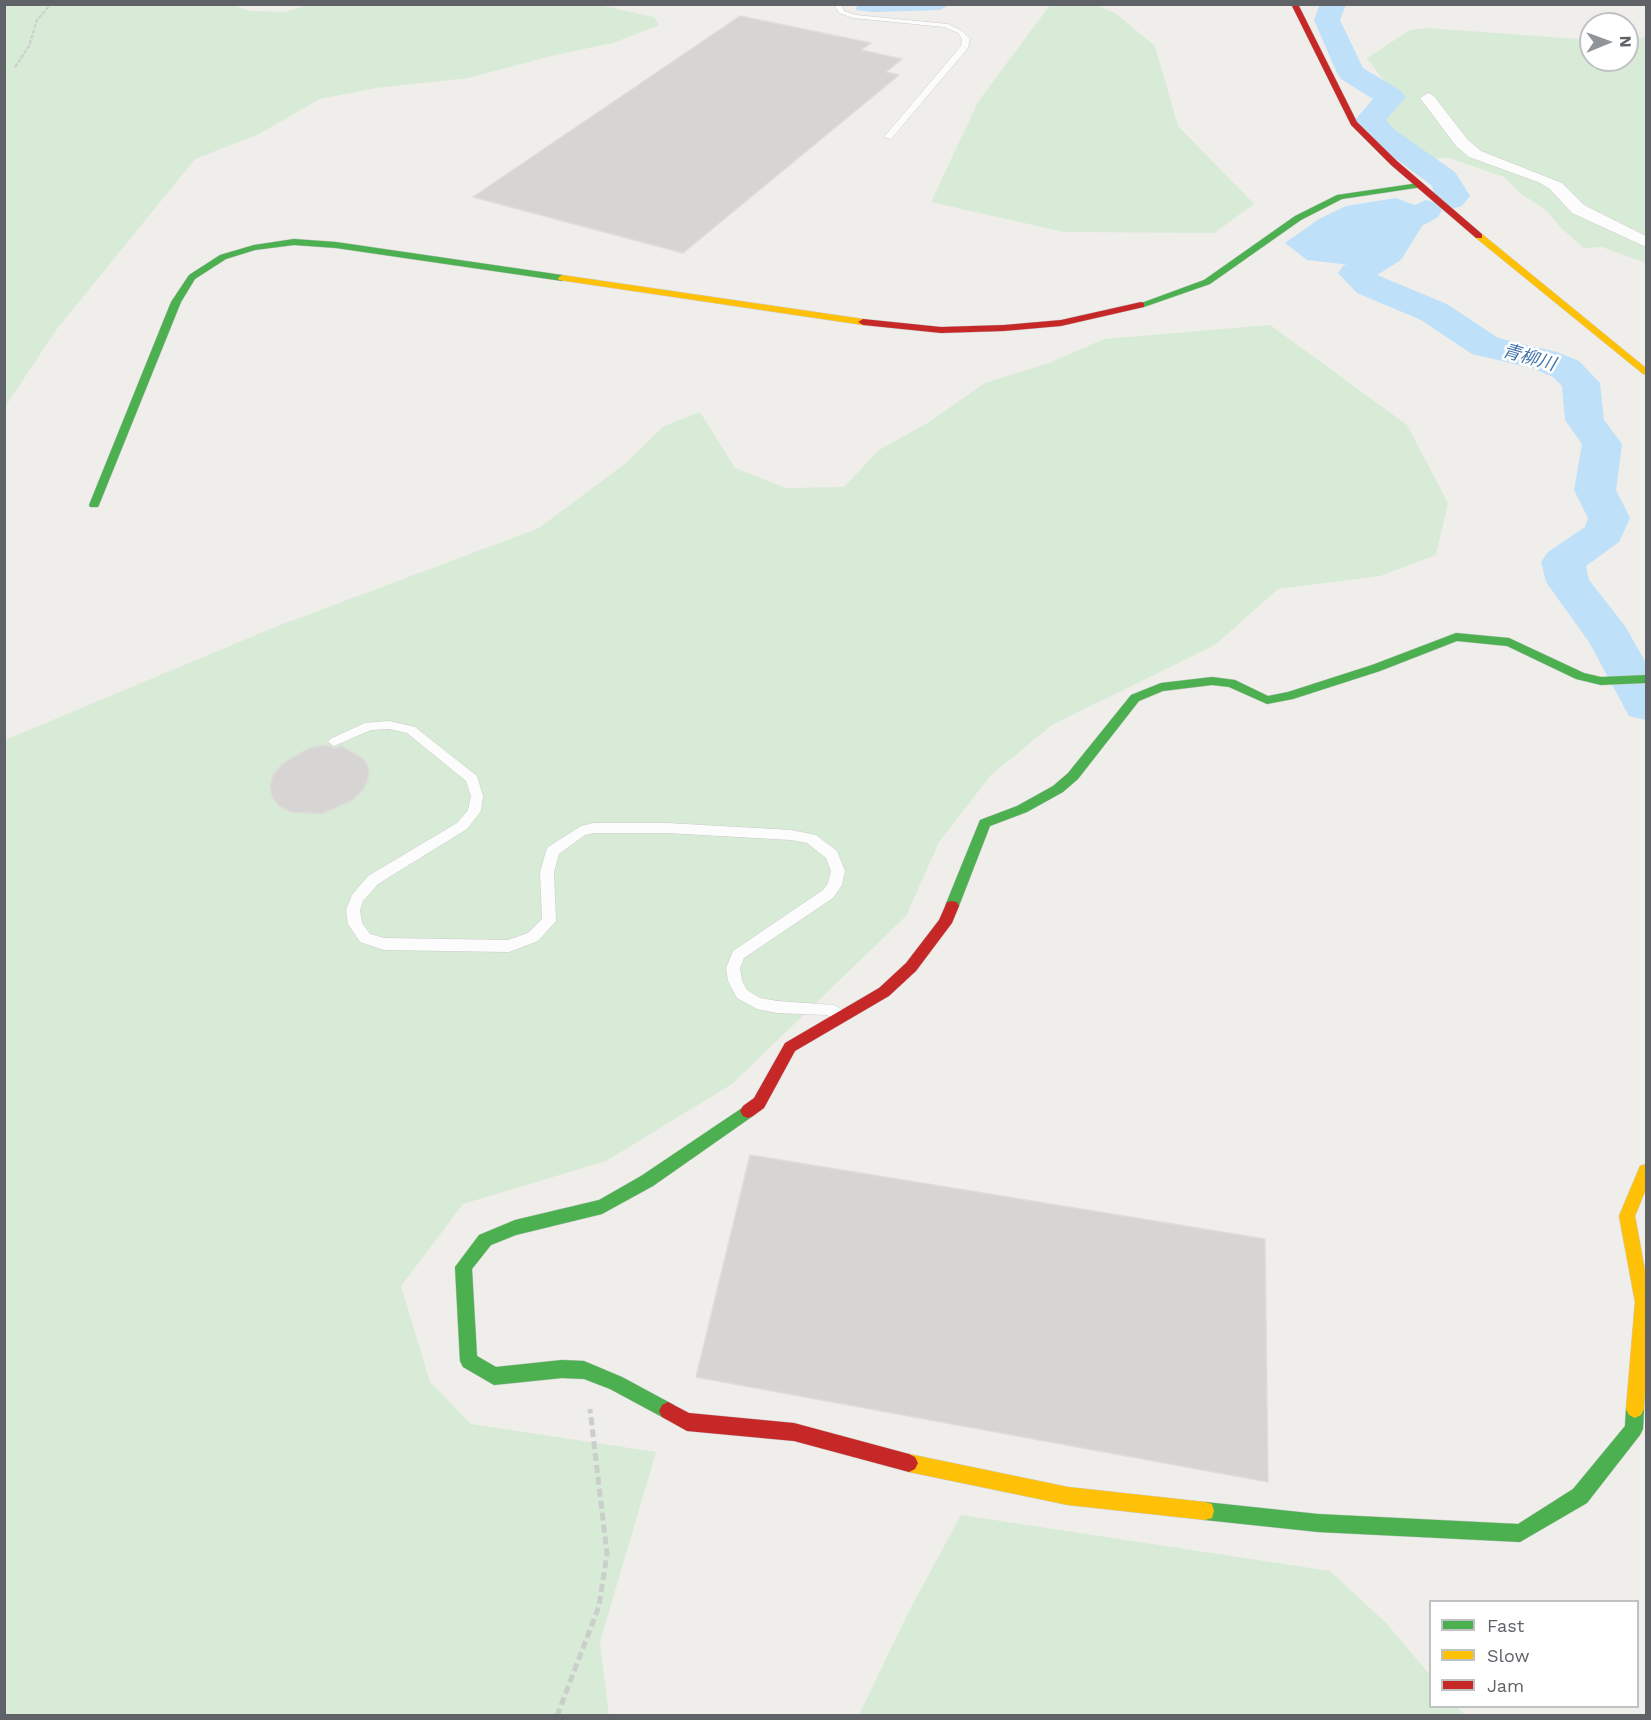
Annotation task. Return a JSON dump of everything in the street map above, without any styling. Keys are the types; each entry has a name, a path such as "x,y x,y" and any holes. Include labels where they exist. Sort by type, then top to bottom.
{"street":[{"path":"1294,4 1354,123 1419,185 1647,372"},
{"path":"1428,98 1475,154 1544,179 1556,186 1578,209 1647,242"},
{"path":"94,505 176,303 192,277 223,257 254,248 294,242 336,245 882,325 941,330 1004,328 1061,323 1120,311 1161,299 1207,282 1298,218 1340,197 1419,185"},
{"path":"1647,679 1626,682 1601,681 1580,676 1509,642 1456,637 1376,668 1289,696 1267,700 1231,683 1212,681 1161,687 1135,698 1080,768 1058,789 1022,809 985,823 945,923 911,967 884,992 790,1047 759,1103 646,1181 602,1207 515,1228 485,1240 463,1267 469,1361 494,1376 562,1369 584,1370 616,1383 687,1422 794,1432 941,1471 1068,1496 1318,1523 1520,1533 1580,1496 1634,1429 1643,1302 1627,1216 1647,1171"}],"lane":[{"path":"837,4 841,12 855,17 946,26 960,32 966,39 965,46 888,137"},
{"path":"334,742 369,726 389,725 411,730 472,779 477,796 474,811 462,826 373,880 357,898 352,910 355,924 364,938 384,944 509,946 533,937 549,921 547,872 553,851 581,831 594,828 667,828 791,835 811,839 832,855 838,871 835,885 828,894 738,955 733,968 735,981 742,994 757,1003 777,1007 829,1009 841,1017"}],"path":[{"path":"15,67 29,46 38,20 51,4"},
{"path":"556,1716 599,1606 607,1554 584,1370"}],"green space":[{"path":"229,4 250,11 284,12 313,4 594,4 654,17 659,25 613,43 555,55 468,78 376,88 320,99 259,134 195,159 56,330 5,407 5,5"},
{"path":"1050,5 1096,5 1115,13 1155,46 1178,126 1254,204 1214,233 1064,232 931,202 978,102"},
{"path":"1428,28 1579,39 1579,72 1639,72 1639,38 1646,37 1646,263 1602,247 1584,248 1562,229 1546,210 1520,193 1504,177 1449,158 1429,158 1400,148 1381,130 1375,122 1390,109 1392,92 1367,58 1410,30"},
{"path":"1270,325 1407,425 1448,503 1436,555 1380,576 1278,589 1215,645 1052,725 991,775 939,842 906,916 732,1084 606,1161 463,1204 401,1286 430,1382 471,1424 656,1452 600,1642 609,1715 5,1716 5,740 275,627 539,528 626,463 664,426 700,412 735,468 786,488 844,487 879,450 926,424 985,383 1049,363 1104,339"},
{"path":"961,1515 1330,1571 1387,1624 1429,1674 1429,1708 1458,1708 1465,1715 859,1715 908,1613"}],"water":[{"path":"857,4 950,5 939,10 874,12 856,10"},
{"path":"1396,198 1417,206 1398,218 1375,252 1351,265 1307,260 1285,243 1319,219 1346,206"}],"building":[{"path":"740,16 871,43 861,50 902,59 886,72 899,75 683,253 473,197"},
{"path":"326,745 335,748 342,746 364,759 369,769 368,780 362,791 351,801 321,814 291,812 279,806 272,797 270,786 273,775 282,764 309,748"},
{"path":"750,1155 1265,1239 1268,1482 696,1377"}],"waterway":[{"name":"青柳川","path":"1333,4 1327,20 1351,73 1391,97 1370,120 1384,136 1444,179 1454,196 1451,199"},
{"name":"青柳川","path":"1426,210 1409,220 1389,253 1355,273 1369,286 1434,312 1485,346 1544,360 1566,369 1581,383 1585,420 1602,444 1595,490 1609,518 1604,533 1563,562 1568,582 1609,637 1646,704"}],"traffic: fast":[{"path":"1141,305 1207,282 1298,218 1340,197 1419,185"},
{"path":"94,505 176,302 192,277 223,257 254,248 294,242 336,245 562,278"},
{"path":"952,906 985,823 1022,809 1058,789 1073,776 1135,698 1161,687 1212,681 1231,683 1267,700 1289,696 1376,668 1456,637 1509,642 1580,676 1601,681 1646,679"},
{"path":"668,1411 616,1383 584,1370 562,1369 494,1376 469,1361 463,1267 485,1240 515,1228 602,1207 647,1181 748,1111"},
{"path":"1205,1511 1318,1523 1520,1533 1580,1496 1634,1429 1635,1409"}],"traffic: slow":[{"path":"1479,236 1646,372"},
{"path":"562,278 863,322"},
{"path":"1635,1409 1643,1302 1627,1216 1646,1171"},
{"path":"909,1463 1068,1496 1205,1511"}],"traffic: jam":[{"path":"1294,4 1354,123 1394,163 1479,236"},
{"path":"863,322 941,330 1004,328 1061,323 1141,305"},
{"path":"748,1111 759,1103 790,1047 884,992 911,967 945,923 952,906"},
{"path":"668,1411 687,1422 794,1432 909,1463"}]}
